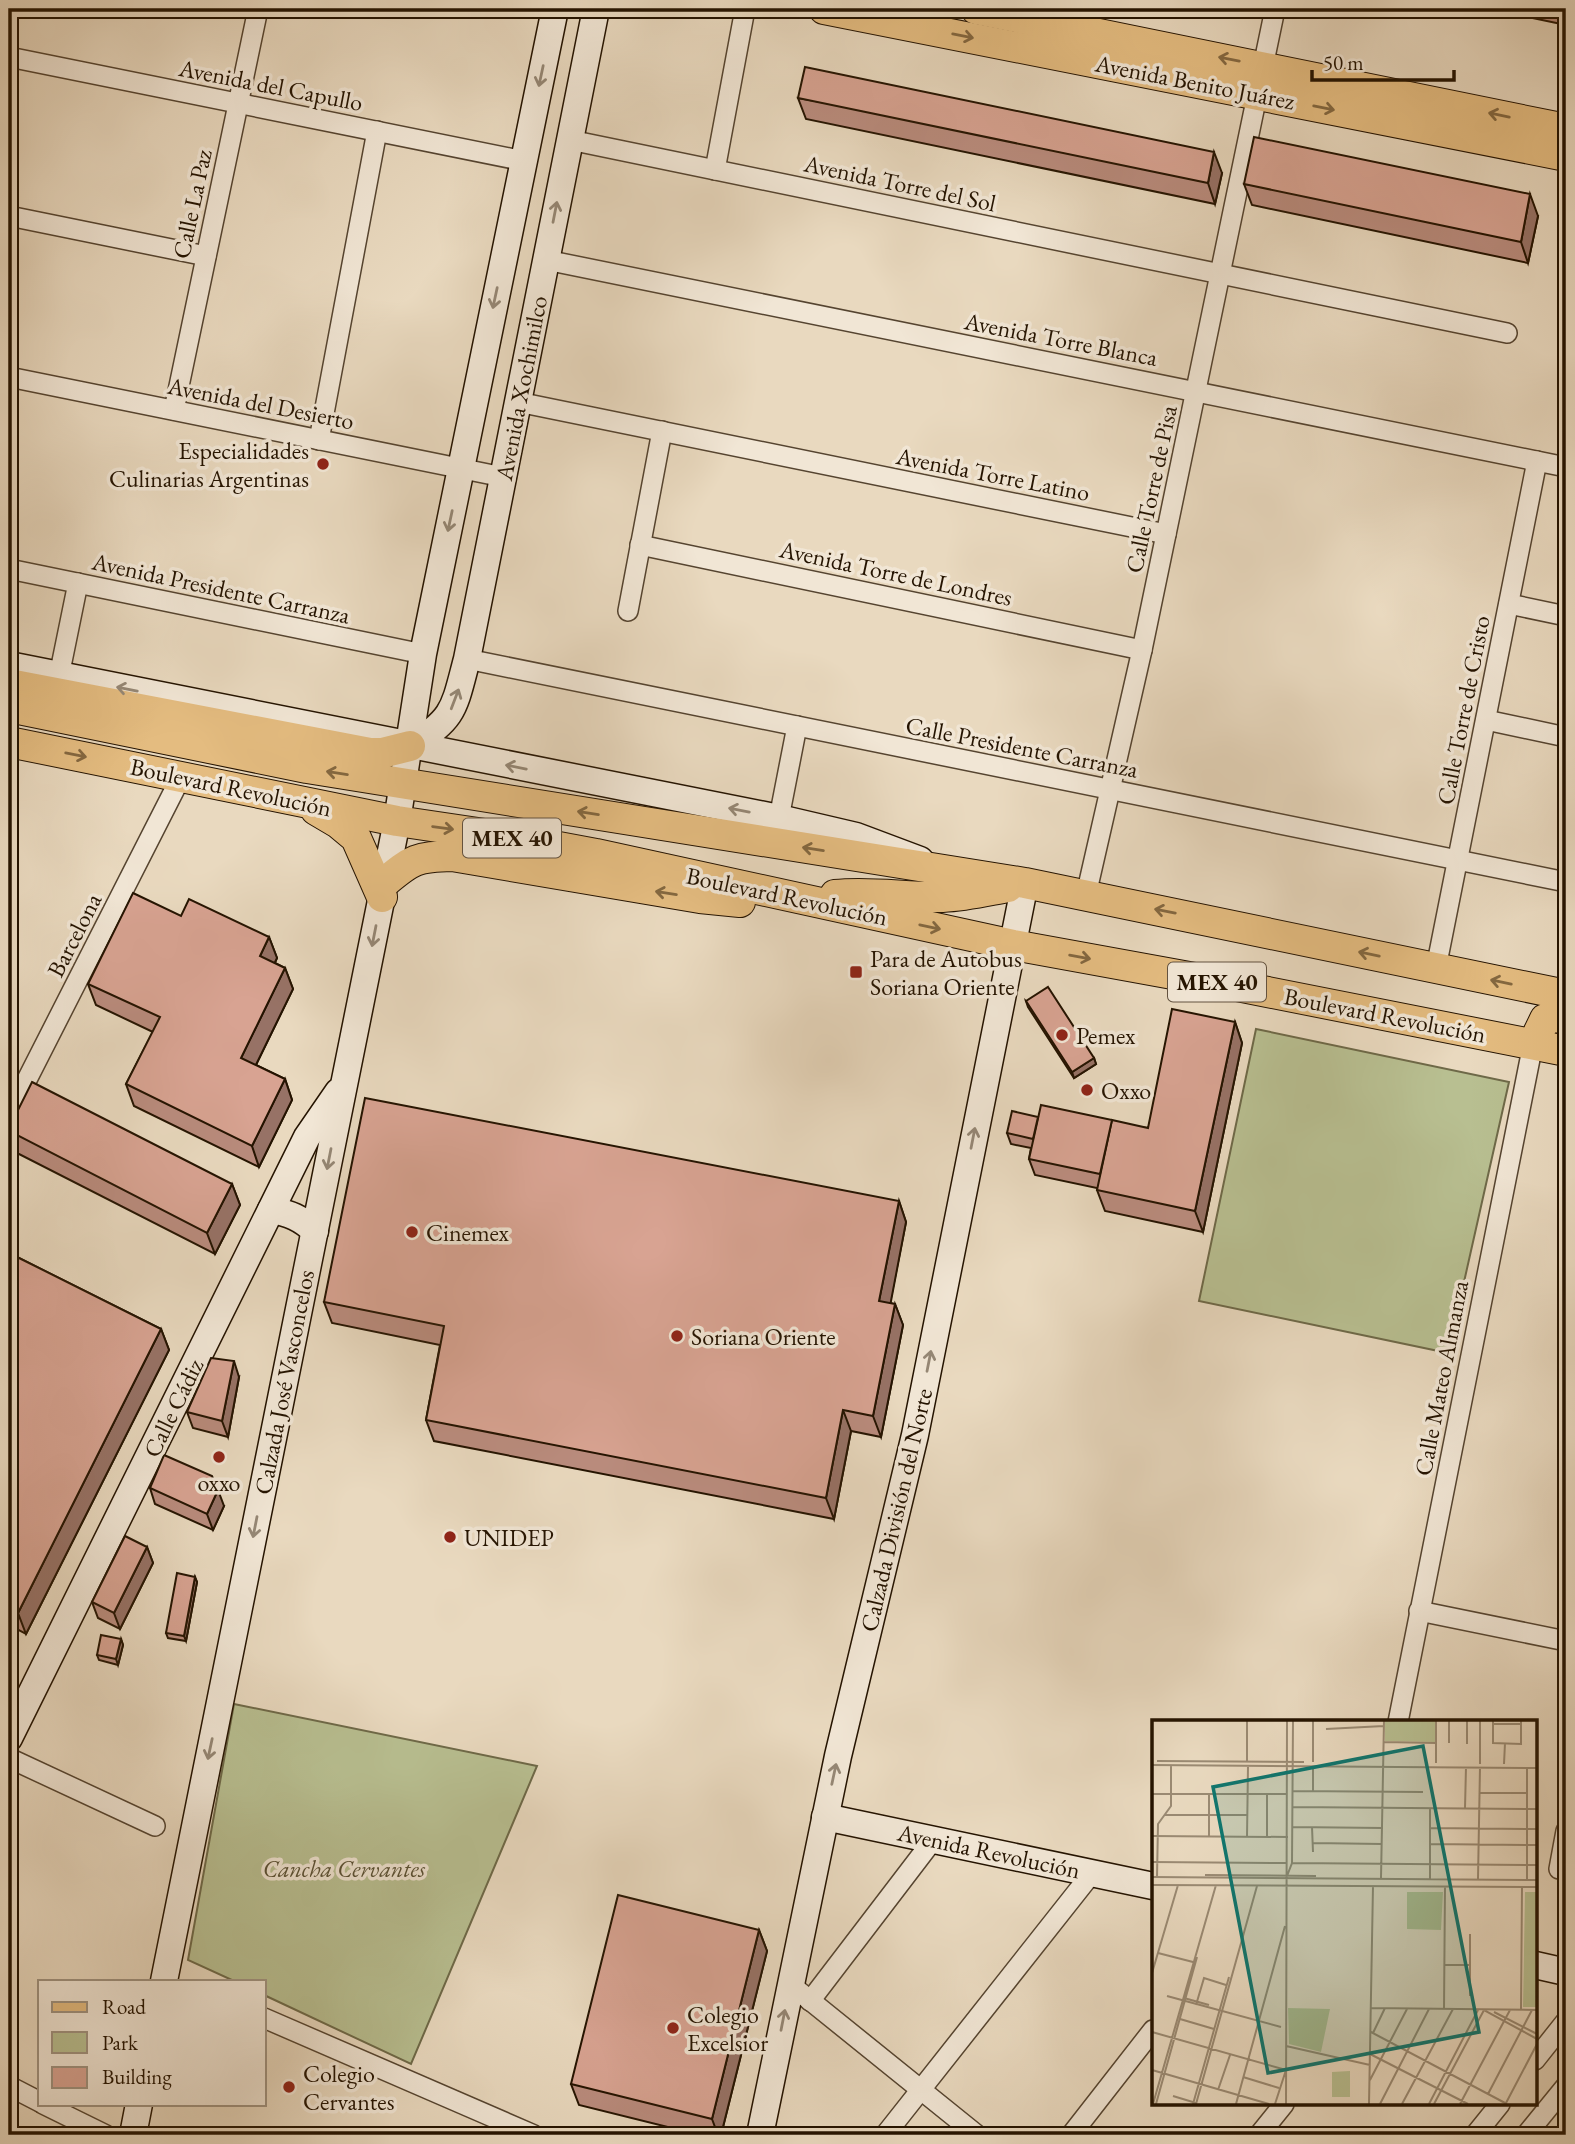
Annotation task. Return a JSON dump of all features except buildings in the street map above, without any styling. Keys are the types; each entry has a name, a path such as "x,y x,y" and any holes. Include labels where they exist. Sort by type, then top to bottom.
{"main road":[{"name":"Avenida Xochimilco","path":"405,784 423,654 555,9"},
{"name":"Avenida Xochimilco","path":"410,746 436,731 447,719 458,695 596,9"},
{"name":"Avenida Benito Juárez","path":"824,9 1566,129"},
{"name":"Avenida Benito Juárez","path":"976,9 1489,141 1566,156"},
{"path":"1489,141 1518,139 1566,144"},
{"path":"9,665 57,685 370,753 410,746 779,818 876,842 945,870"},
{"path":"9,684 57,685"},
{"name":"MEX 40","path":"9,707 307,768 1025,883 1566,995"},
{"name":"Boulevard Revolución","path":"9,742 397,821 596,854 1013,945 1235,985 1566,1051"},
{"name":"Calzada José Vasconcelos","path":"169,1979 405,784"},
{"path":"304,802 356,838 384,890 409,861 452,856 700,898 748,903 856,894 942,897 968,895 1025,883"},
{"name":"Calzada División del Norte","path":"760,2135 800,1993 825,1817 915,1435 1025,883"},
{"path":"1533,1044 1545,1019 1566,1018"},
{"name":"Calle Cádiz","path":"9,1738 307,1137 345,1082"},
{"path":"271,1210 288,1213 303,1220 315,1231"},
{"name":"Avenida Revolución","path":"825,1817 1152,1886"},
{"path":"1536,1965 1566,1972"},
{"path":"133,2135 139,2106"}],"street":[{"name":"Calle La Paz","path":"174,410 258,9"},
{"path":"715,170 745,9"},
{"name":"Calle Torre de Pisa","path":"1086,895 1142,650 1275,9"},
{"name":"Avenida del Capullo","path":"9,57 524,160"},
{"path":"318,440 377,131"},
{"name":"Avenida Torre del Sol","path":"570,140 1507,332"},
{"path":"9,216 206,256"},
{"name":"Avenida Torre Blanca","path":"546,260 1566,467"},
{"name":"Avenida del Desierto","path":"9,377 503,477"},
{"name":"Avenida Torre Latino","path":"518,402 1166,534"},
{"path":"628,611 662,431"},
{"name":"Calle Torre de Cristo","path":"1436,968 1537,461"},
{"name":"Avenida Torre de Londres","path":"640,545 1142,650"},
{"name":"Avenida Presidente Carranza","path":"9,569 423,654"},
{"path":"57,685 78,583"},
{"path":"1509,604 1566,616"},
{"name":"Calle Presidente Carranza","path":"467,659 1566,882"},
{"path":"1486,720 1566,737"},
{"path":"779,818 797,726"},
{"name":"Barcelona","path":"9,1115 181,777"},
{"name":"Calle Mateo Almanza","path":"1398,1720 1533,1044"},
{"path":"1419,1611 1566,1641"},
{"path":"9,1758 155,1826"},
{"path":"1559,1868 1566,1831"},
{"path":"933,1840 800,1993 977,2135"},
{"path":"885,2135 1092,1873"},
{"path":"266,2019 534,2135"},
{"path":"1536,2059 1566,2021"},
{"path":"1070,2135 1152,2031"},
{"path":"9,2086 38,2101"},
{"path":"1526,2135 1566,2086"},
{"path":"48,2106 106,2135"},
{"path":"1259,2135 1282,2106"},
{"path":"1475,2135 1498,2106"}],"green space":[{"path":"1256,1029 1509,1082 1448,1353 1199,1301"},
{"name":"Cancha Cervantes","path":"234,1704 537,1766 411,2064 266,1996 266,1980 232,1980 188,1960"}],"place":[{"name":"Especialidades Culinarias Argentinas","path":"323,464"},
{"name":"Para de Autobus Soriana Oriente","path":"856,972"},
{"name":"Pemex","path":"1062,1035"},
{"name":"Oxxo","path":"1087,1090"},
{"name":"Cinemex","path":"412,1232"},
{"name":"Soriana Oriente","path":"677,1336"},
{"name":"oxxo","path":"219,1457"},
{"name":"UNIDEP","path":"450,1537"},
{"name":"Colegio Excelsior","path":"673,2028"},
{"name":"Colegio Cervantes","path":"289,2087"}]}
